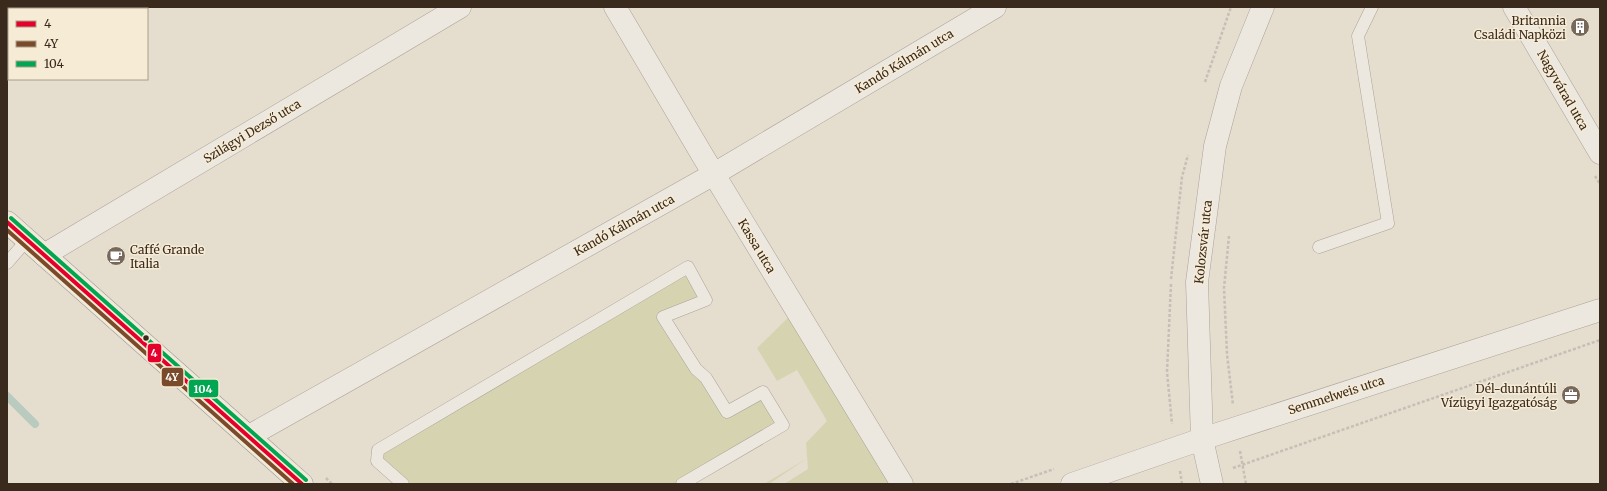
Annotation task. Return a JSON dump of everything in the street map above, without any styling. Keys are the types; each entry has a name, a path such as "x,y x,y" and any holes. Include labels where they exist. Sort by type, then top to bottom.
{"street":[{"name":"Szilágyi Dezső utca","path":"44,255 460,7"},
{"name":"Kassa utca","path":"615,7 714,174 902,484"},
{"name":"Kandó Kálmán utca","path":"249,436 714,174 995,7"},
{"name":"Kolozsvár utca","path":"1211,480 1202,439 1198,282 1207,200 1215,146 1231,86 1263,7"},
{"name":"Nagyvárad utca","path":"1514,7 1600,153"},
{"path":"7,222 302,484"},
{"name":"Semmelweis utca","path":"1072,484 1202,439 1600,310"}],"lane":[{"path":"1319,247 1388,224 1358,36 1372,7"},
{"path":"7,263 27,240"},
{"path":"403,484 377,461 378,450 688,267 706,300 663,317 696,369 706,378 727,412 764,392 783,425 682,484"}],"path":[{"path":"1229,234 1224,288 1227,354 1236,428 1246,484"},
{"path":"1211,480 1242,465 1600,340"}],"shaded area":[{"path":"688,267 706,300 664,317 727,412 763,392 783,425 682,484 403,484 377,461 378,450"},
{"path":"796,310 902,484 784,484 808,469 806,443 827,421 797,370 777,381 757,348"},
{"path":"806,459 769,484 764,484"}],"waterway":[{"path":"7,396 35,424"}],"transit line":[{"name":"104","path":"11,218 306,480"},
{"name":"4","path":"7,222 302,484"},
{"name":"4Y","path":"7,230 293,484"}],"place":[{"name":"Britannia Családi Napközi","path":"1580,27"},
{"name":"Caffé Grande Italia","path":"116,256"},
{"name":"Dél-dunántúli Vízügyi Igazgatóság","path":"1571,395"}]}
